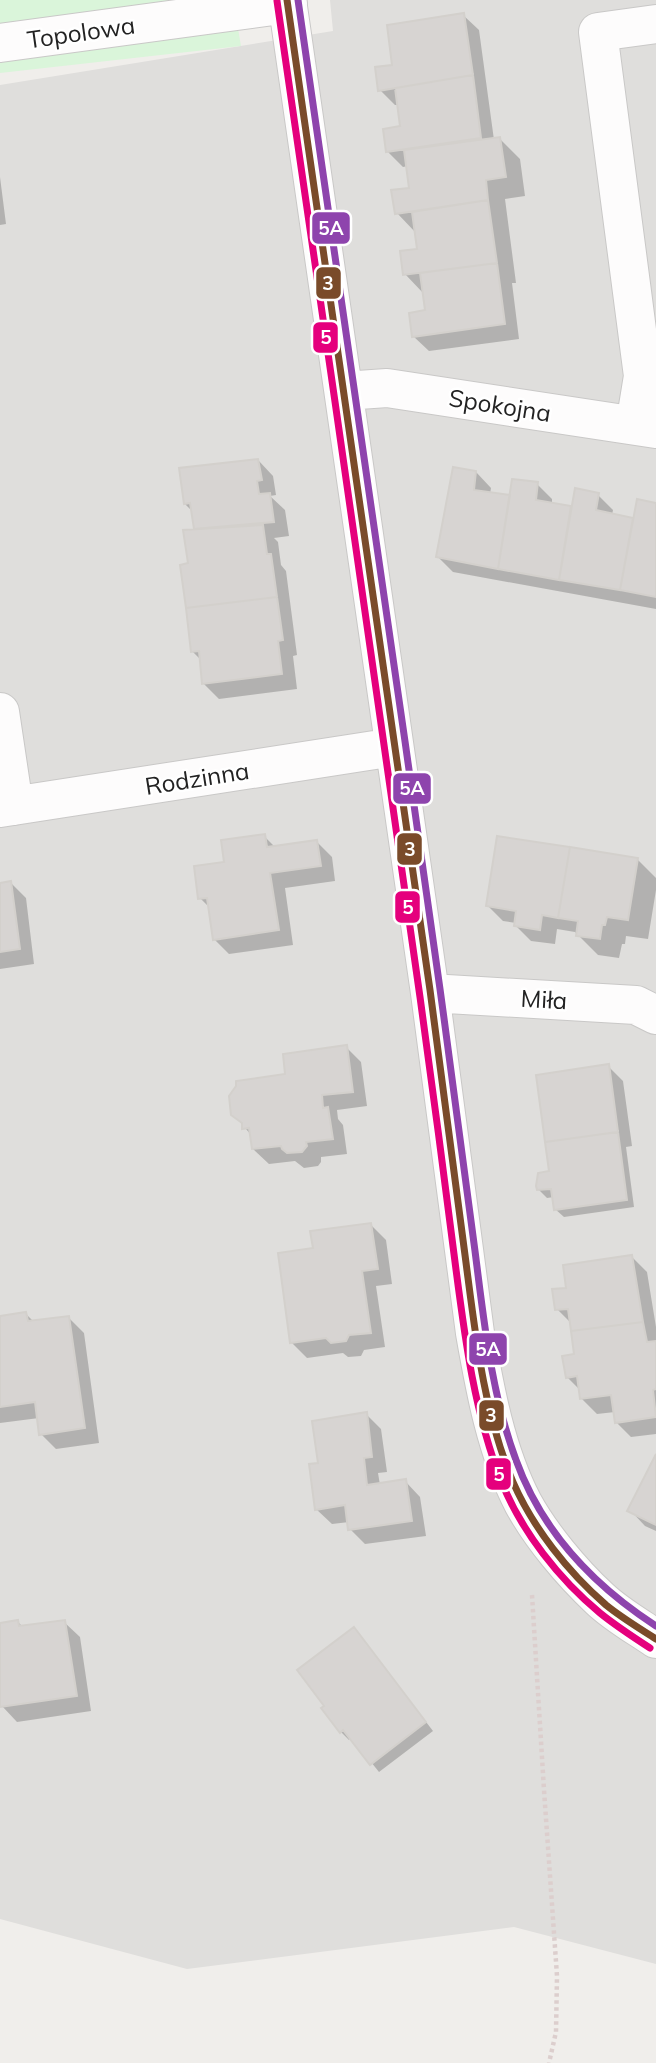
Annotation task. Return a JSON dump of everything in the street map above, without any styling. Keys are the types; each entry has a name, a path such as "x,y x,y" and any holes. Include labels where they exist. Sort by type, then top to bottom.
{"street":[{"name":"Topolowa","path":"0,43 287,2"},
{"path":"287,2 484,1384 495,1429 524,1504 575,1574 624,1619 656,1639"},
{"path":"645,427 643,376 598,32 656,24"},
{"name":"Spokojna","path":"344,391 387,387 645,427"},
{"path":"0,712 7,807"},
{"name":"Rodzinna","path":"7,807 394,747"},
{"name":"Miła","path":"430,993 636,1005 656,1015"}],"path":[{"path":"549,2063 556,2032 557,1976 528,1558 550,1541"}],"shaded area":[{"path":"330,0 656,0 656,1964 514,1927 187,1969 0,1919 0,85 333,31"}],"green space":[{"path":"0,0 233,0 241,46 0,73"}],"building":[{"path":"464,13 473,75 378,91 375,67 392,65 387,25"},
{"path":"473,75 481,138 386,152 383,129 400,126 395,88"},
{"path":"500,137 506,177 486,180 488,200 395,214 391,190 409,188 404,150"},
{"path":"488,200 497,263 403,275 400,251 417,249 412,212"},
{"path":"497,263 505,324 412,337 409,313 425,310 420,273"},
{"path":"258,459 262,480 257,481 259,494 270,493 274,522 194,529 190,503 184,504 179,468"},
{"path":"453,467 476,471 474,490 510,495 498,569 436,557"},
{"path":"512,479 538,482 536,500 571,506 559,580 498,569"},
{"path":"575,488 599,493 596,510 633,518 620,590 559,580"},
{"path":"637,499 656,503 656,597 620,590"},
{"path":"263,525 267,554 271,554 277,597 186,608 180,565 188,563 183,530"},
{"path":"277,597 283,640 278,641 282,674 202,684 199,651 191,652 186,608"},
{"path":"265,834 267,847 317,840 321,866 270,873 279,930 213,940 207,898 198,899 194,866 224,862 221,840"},
{"path":"497,836 570,847 558,918 542,915 540,930 514,926 516,911 486,906"},
{"path":"570,847 638,858 628,920 607,917 605,925 602,925 600,939 576,936 578,921 558,918"},
{"path":"11,881 20,949 0,952 0,883"},
{"path":"347,1045 353,1092 322,1095 323,1108 328,1107 333,1139 306,1142 307,1146 302,1152 287,1153 281,1146 252,1149 249,1128 242,1129 242,1123 231,1115 229,1096 236,1086 236,1081 285,1074 283,1054"},
{"path":"609,1064 618,1132 545,1142 536,1075"},
{"path":"618,1132 627,1200 554,1210 551,1189 537,1190 536,1186 538,1173 549,1171 545,1142"},
{"path":"371,1223 378,1269 362,1271 371,1333 349,1335 346,1341 331,1343 326,1338 290,1343 278,1253 313,1248 310,1231"},
{"path":"632,1255 643,1322 571,1331 568,1309 555,1310 552,1289 566,1288 563,1265"},
{"path":"26,1312 28,1321 69,1316 85,1428 39,1435 35,1402 0,1407 0,1316"},
{"path":"643,1322 647,1342 656,1341 656,1389 653,1390 656,1417 615,1423 611,1395 580,1399 577,1376 566,1378 562,1356 574,1354 571,1331"},
{"path":"367,1412 372,1457 364,1458 367,1485 406,1479 412,1521 348,1530 345,1505 315,1510 309,1464 318,1463 312,1421"},
{"path":"656,1454 656,1525 627,1511"},
{"path":"18,1620 19,1626 65,1620 77,1696 0,1707 0,1623"},
{"path":"354,1627 426,1722 370,1765 343,1730 340,1733 297,1670"}],"transit line":[{"name":"3","path":"287,0 487,1399 513,1482 541,1532 565,1564 592,1592 618,1614 656,1639"},
{"name":"5A","path":"298,0 423,865 494,1383 507,1435 540,1511 572,1555 591,1574 611,1593 656,1626"},
{"name":"5","path":"277,1 403,872 462,1312 477,1399 502,1483 531,1537 556,1570 585,1600 650,1648"}]}
